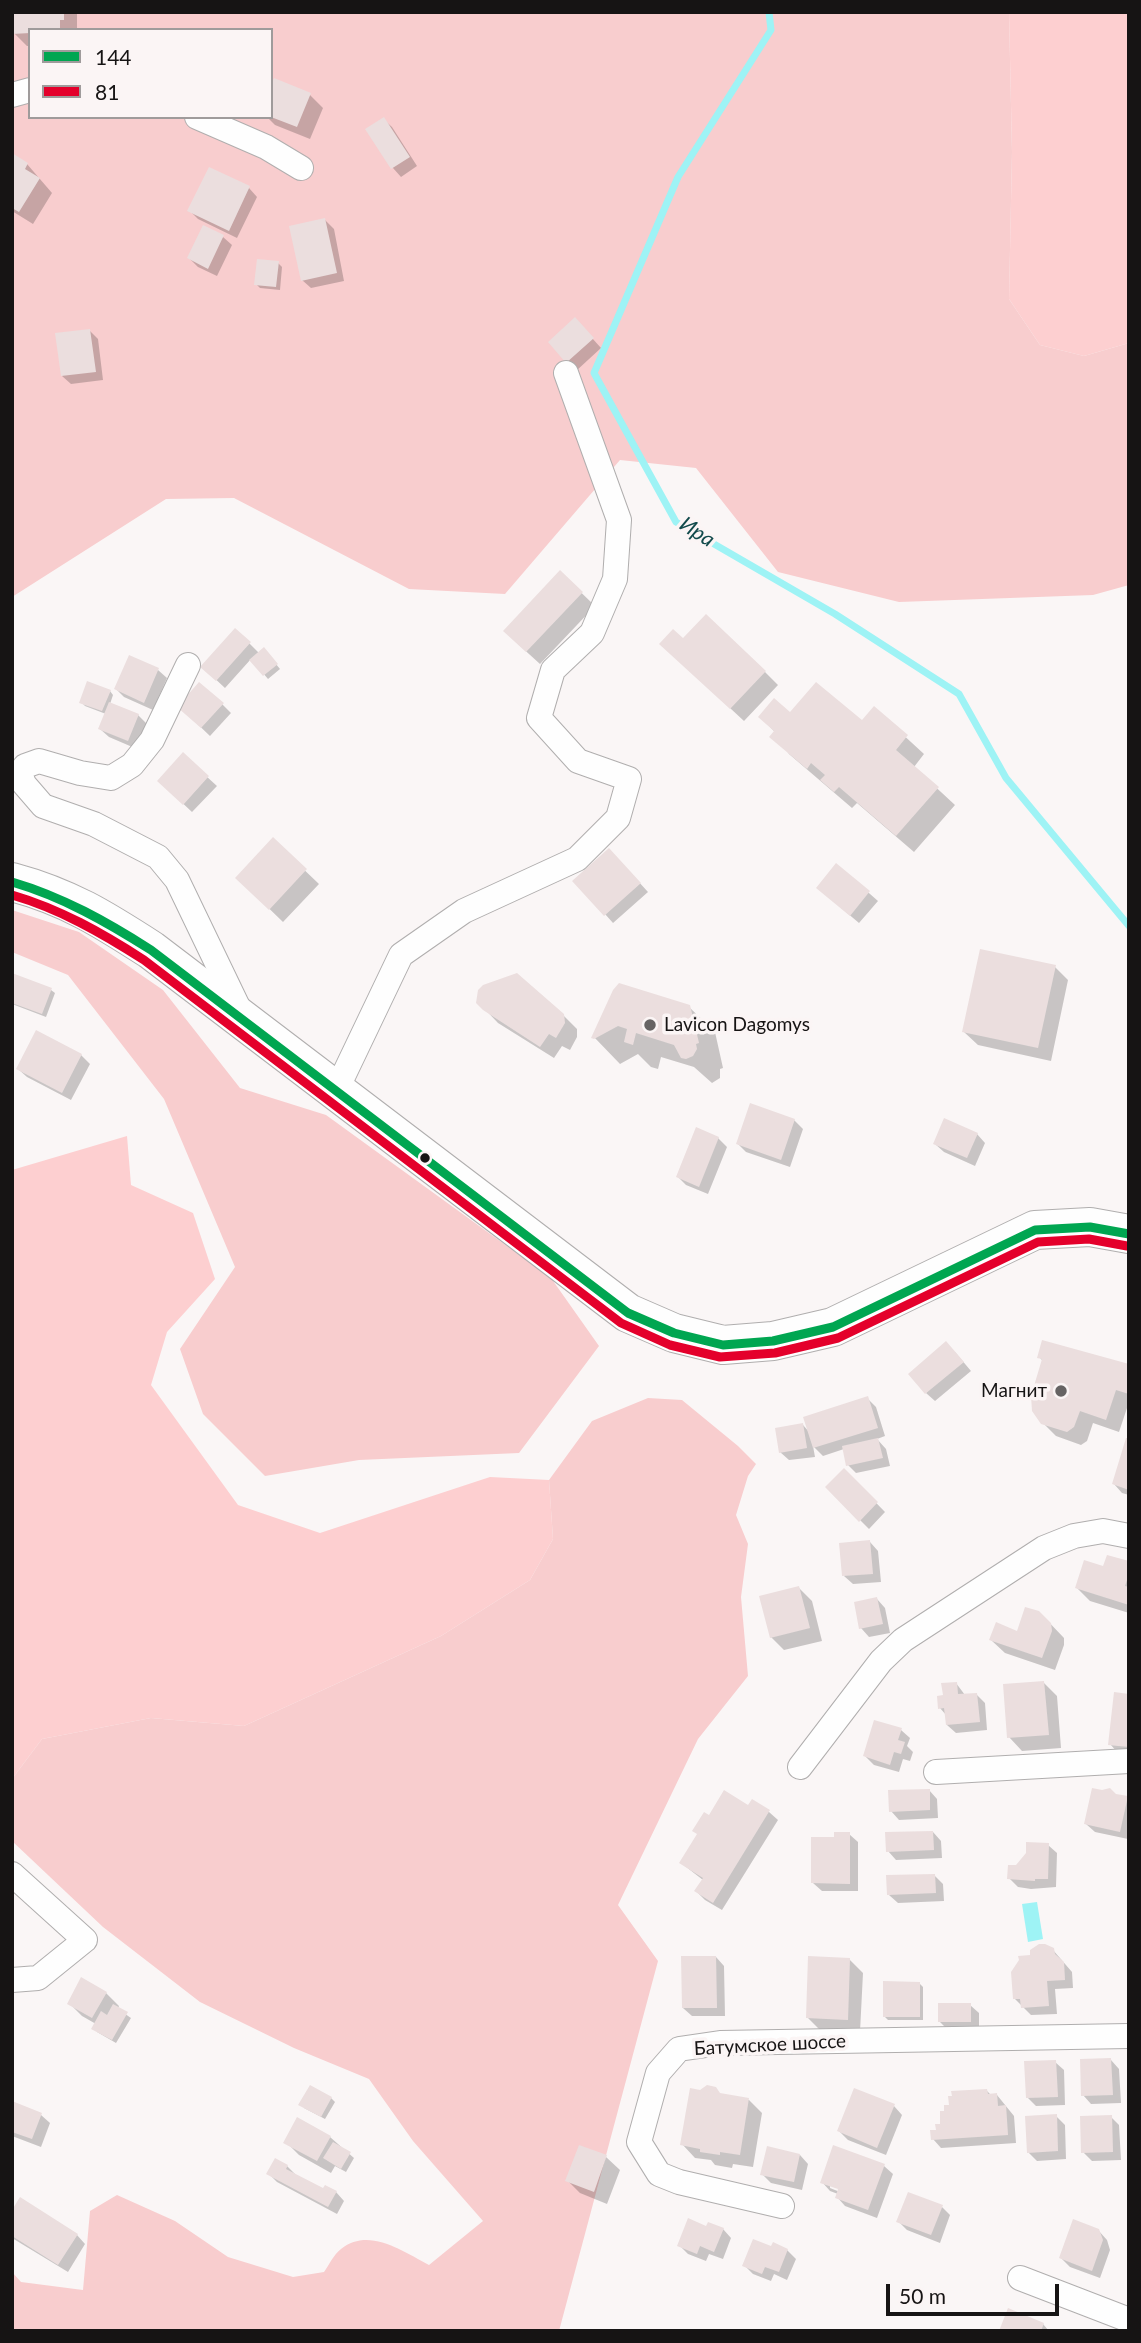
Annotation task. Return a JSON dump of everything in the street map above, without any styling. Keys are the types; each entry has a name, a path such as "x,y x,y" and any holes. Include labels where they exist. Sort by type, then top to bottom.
{"highway":[{"path":"12,882 67,900 97,915 150,950 628,1313 674,1334 723,1345 773,1341 833,1327 1035,1230 1090,1227 1129,1234"}],"street":[{"path":"202,119 265,147 301,168"},
{"path":"336,1091 401,955 464,911 577,859 618,818 629,779 578,761 539,718 553,670 592,633 615,579 619,520 566,373"},
{"path":"188,665 152,740 132,765 111,778 80,773 39,761 25,766 20,773 24,784 43,806 94,824 158,857 177,880 244,1021"},
{"path":"800,1768 881,1661 903,1640 1044,1548 1074,1536 1103,1531 1129,1536"},
{"path":"936,1772 1129,1761"},
{"path":"12,1874 85,1940 38,1978 12,1980"},
{"name":"Батумское шоссе","path":"782,2206 679,2182 659,2174 639,2142 658,2073 679,2049 720,2043 1129,2036"},
{"path":"1020,2278 1129,2320"}],"shaded area":[{"path":"12,12 1009,12 1012,152 1009,299 1040,345 1084,356 1129,343 1129,585 1093,595 899,602 778,572 696,468 620,460 505,594 409,589 234,498 166,499 12,597"},
{"path":"1009,12 1129,12 1129,343 1084,356 1040,345 1009,299 1012,152"},
{"path":"12,910 79,932 163,990 240,1088 326,1115 551,1278 599,1346 519,1453 359,1460 265,1476 203,1414 180,1349 235,1267 164,1099 68,975 12,952"},
{"path":"127,1136 131,1185 193,1213 215,1279 167,1332 151,1385 238,1505 320,1533 490,1477 549,1480 553,1539 530,1580 441,1636 244,1726 151,1718 42,1739 12,1779 12,1170"},
{"path":"648,1398 682,1400 756,1464 748,1476 736,1515 748,1544 741,1597 748,1676 698,1739 618,1905 658,1961 559,2331 12,2331 12,2272 21,2282 83,2290 90,2211 117,2195 175,2221 228,2257 293,2277 324,2272 341,2249 363,2240 397,2248 429,2265 483,2221 413,2141 369,2079 294,2048 200,2002 103,1927 12,1841 12,1779 42,1739 151,1718 244,1726 441,1636 530,1580 553,1539 549,1480 592,1421"}],"water":[{"path":"1037,1902 1043,1939 1028,1942 1022,1904"}],"building":[{"path":"12,12 64,12 60,28 28,28 28,33 12,34"},
{"path":"274,78 311,93 297,127 273,118"},
{"path":"384,117 410,157 391,169 365,129"},
{"path":"12,153 28,163 25,169 40,178 19,212 12,208"},
{"path":"209,167 250,186 229,231 187,211"},
{"path":"325,218 337,273 301,281 289,226"},
{"path":"203,225 224,235 208,269 187,258"},
{"path":"257,259 279,261 276,287 254,285"},
{"path":"575,317 594,338 566,363 548,342"},
{"path":"90,329 96,372 61,376 55,333"},
{"path":"560,570 583,592 526,652 503,631"},
{"path":"706,614 766,671 730,709 659,644 673,629 683,638"},
{"path":"235,628 251,642 216,681 200,667"},
{"path":"264,647 278,664 263,676 249,660"},
{"path":"129,655 159,668 144,703 114,689"},
{"path":"87,681 111,690 102,711 79,703"},
{"path":"199,682 224,703 201,728 177,707"},
{"path":"816,682 862,720 874,706 908,735 896,750 939,787 896,836 839,787 834,792 820,780 825,775 811,763 807,769 769,737 774,731 758,717 774,698 790,712"},
{"path":"109,702 139,714 128,741 98,729"},
{"path":"183,752 209,776 183,805 157,781"},
{"path":"273,837 307,869 269,910 235,878"},
{"path":"609,848 641,883 604,916 572,881"},
{"path":"836,863 870,891 850,916 816,888"},
{"path":"980,949 1056,965 1038,1048 962,1032"},
{"path":"12,973 52,988 42,1014 12,1003"},
{"path":"517,973 564,1014 565,1023 556,1038 549,1034 540,1047 476,1003 478,990 483,985"},
{"path":"619,983 690,1005 699,1043 696,1044 697,1049 693,1056 681,1058 674,1045 636,1033 633,1045 624,1042 627,1029 618,1026 594,1039 591,1038 613,990"},
{"path":"36,1030 82,1054 62,1093 16,1069"},
{"path":"750,1103 795,1119 781,1160 736,1144"},
{"path":"944,1118 978,1133 967,1158 933,1144"},
{"path":"696,1127 719,1137 699,1187 676,1177"},
{"path":"1042,1340 1129,1364 1129,1394 1116,1390 1106,1420 1080,1411 1074,1427 1067,1432 1041,1424 1032,1411 1031,1396 1042,1359 1037,1358"},
{"path":"946,1341 964,1362 925,1394 908,1374"},
{"path":"868,1396 878,1428 813,1448 803,1417"},
{"path":"803,1423 807,1448 779,1453 775,1428"},
{"path":"878,1438 883,1458 846,1466 842,1446"},
{"path":"1126,1438 1129,1438 1129,1490 1112,1484"},
{"path":"844,1468 878,1502 859,1522 825,1487"},
{"path":"870,1540 873,1574 842,1576 839,1543"},
{"path":"1107,1555 1129,1561 1125,1586 1129,1587 1129,1605 1075,1588 1084,1560 1103,1566"},
{"path":"799,1586 810,1628 770,1638 759,1596"},
{"path":"877,1597 883,1624 859,1629 854,1602"},
{"path":"1025,1607 1039,1611 1051,1623 1052,1631 1042,1658 989,1640 996,1622 1017,1631"},
{"path":"1044,1681 1049,1735 1007,1738 1003,1684"},
{"path":"957,1682 958,1694 977,1693 980,1722 946,1725 944,1708 938,1709 937,1696 943,1695 941,1683"},
{"path":"1114,1692 1129,1694 1129,1747 1108,1745"},
{"path":"874,1720 902,1728 898,1740 905,1742 901,1754 894,1752 890,1765 863,1756"},
{"path":"1092,1788 1110,1788 1116,1794 1128,1796 1120,1832 1084,1824"},
{"path":"930,1789 930,1810 889,1812 888,1790"},
{"path":"724,1790 748,1805 752,1799 770,1810 713,1903 694,1891 703,1878 679,1863 697,1834 692,1831 704,1812 709,1815"},
{"path":"933,1831 934,1850 886,1852 885,1832"},
{"path":"834,1832 850,1832 850,1884 811,1883 811,1837 834,1837"},
{"path":"1026,1842 1049,1843 1048,1879 1007,1879 1008,1865 1016,1865 1026,1853"},
{"path":"935,1874 936,1893 887,1895 886,1875"},
{"path":"1039,1944 1054,1948 1055,1954 1064,1962 1065,1980 1047,1981 1049,2006 1021,2008 1020,1999 1013,1999 1011,1972 1019,1960 1018,1956 1030,1955 1030,1950"},
{"path":"681,1956 716,1956 717,2008 682,2008"},
{"path":"808,1956 850,1958 848,2020 806,2018"},
{"path":"81,1977 107,1992 92,2018 67,2004"},
{"path":"883,1981 920,1982 920,2017 883,2017"},
{"path":"938,2003 971,2003 971,2022 938,2022"},
{"path":"113,2004 128,2012 112,2040 91,2029 101,2011 107,2015"},
{"path":"1111,2058 1113,2095 1081,2096 1080,2059"},
{"path":"1056,2060 1058,2097 1026,2098 1024,2061"},
{"path":"310,2085 332,2097 321,2117 298,2105"},
{"path":"707,2085 716,2087 720,2093 749,2098 740,2155 700,2152 700,2149 680,2145 690,2088 700,2090"},
{"path":"854,2088 895,2104 877,2148 837,2131"},
{"path":"987,2089 988,2094 997,2093 998,2106 1006,2105 1008,2135 931,2140 930,2130 936,2130 935,2124 940,2124 940,2111 944,2111 944,2105 949,2105 948,2096 952,2096 951,2091"},
{"path":"12,2101 42,2113 32,2139 12,2132"},
{"path":"1057,2114 1058,2151 1027,2153 1025,2116"},
{"path":"1112,2115 1113,2152 1081,2153 1080,2116"},
{"path":"297,2117 331,2136 317,2161 283,2143"},
{"path":"333,2142 351,2152 341,2169 323,2158"},
{"path":"579,2145 607,2155 594,2192 565,2181"},
{"path":"833,2145 885,2164 868,2210 835,2198 838,2189 820,2183"},
{"path":"767,2146 800,2154 794,2182 760,2175"},
{"path":"275,2158 288,2165 286,2169 323,2188 325,2185 337,2191 328,2207 266,2174"},
{"path":"908,2192 943,2205 931,2235 896,2222"},
{"path":"20,2197 78,2234 58,2265 12,2236 12,2210"},
{"path":"688,2218 706,2226 708,2222 724,2228 714,2252 700,2246 697,2254 677,2246"},
{"path":"1073,2219 1099,2229 1103,2240 1092,2271 1059,2258"},
{"path":"753,2239 771,2246 773,2242 788,2249 779,2272 765,2267 762,2274 742,2266"},
{"path":"1008,2308 1044,2323 1041,2331 999,2331"}],"waterway":[{"name":"Ира","path":"769,12 771,30 678,177 594,373 676,522 835,614 959,694 1006,778 1129,926"}],"transit line":[{"name":"144","path":"12,882 84,911 151,950 628,1313 674,1333 723,1345 773,1341 833,1327 1035,1230 1090,1227 1129,1234"},
{"name":"81","path":"12,895 47,907 80,923 144,960 621,1323 670,1345 720,1357 775,1353 838,1338 1038,1242 1089,1239 1127,1246"}],"place":[{"name":"Lavicon Dagomys","path":"650,1025"},
{"name":"Магнит","path":"1061,1391"}]}
